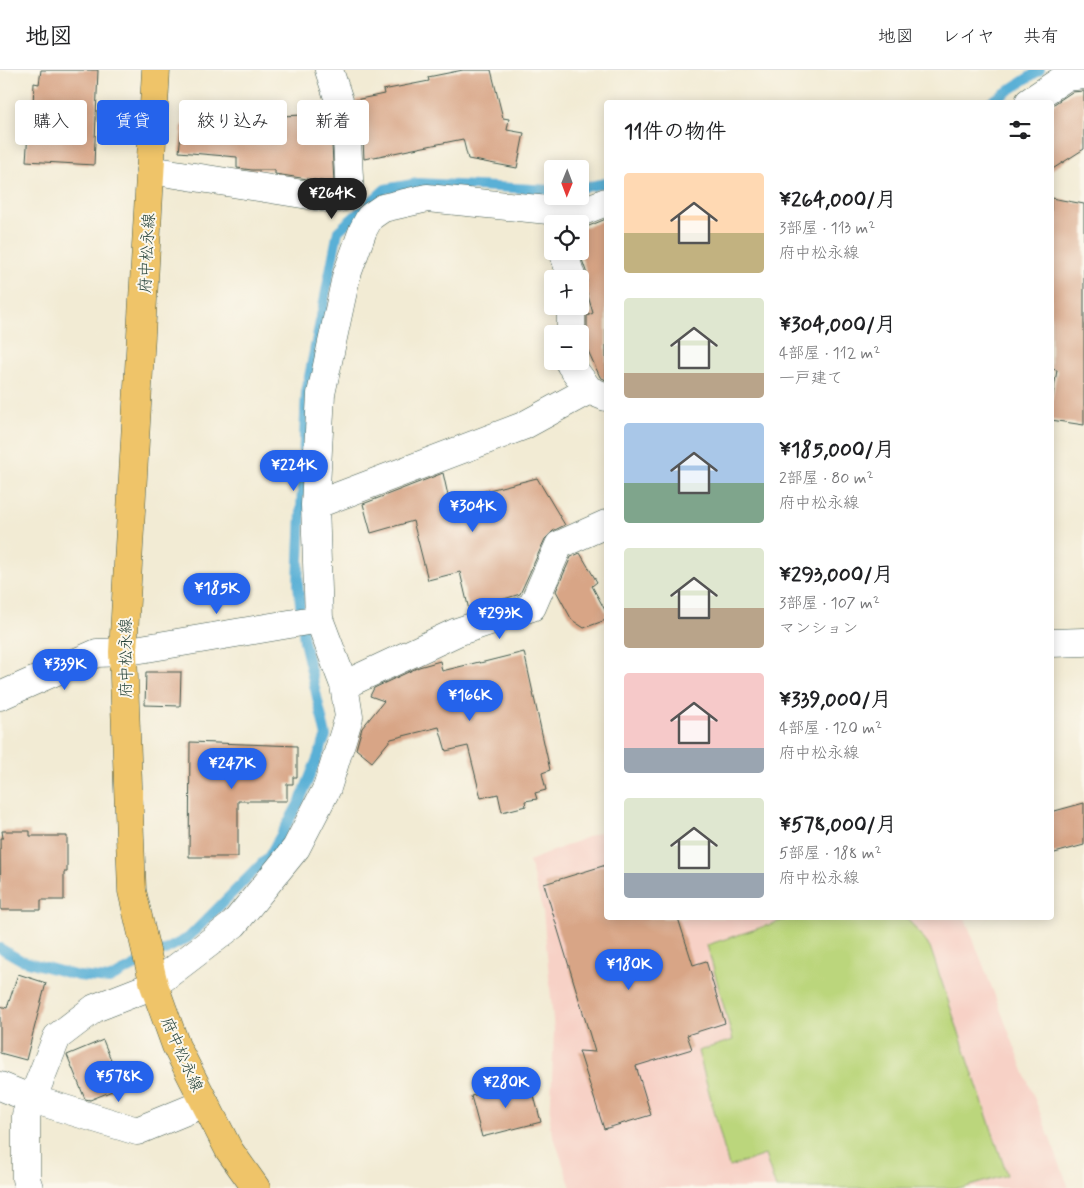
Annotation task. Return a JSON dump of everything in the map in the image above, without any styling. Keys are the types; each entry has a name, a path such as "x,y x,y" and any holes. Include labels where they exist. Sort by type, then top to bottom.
{"main road":[{"name":"府中松永線","path":"156,70 123,652 132,891 154,984 176,1046 229,1150 256,1188"}],"street":[{"path":"329,70 346,122 350,196 370,217"},
{"path":"1032,100 1066,77 1084,75"},
{"path":"150,170 334,199 350,196"},
{"path":"29,1188 26,1179 26,1115 56,1036 94,1008 154,984 234,924 296,848 327,788 349,716 344,685 319,619 315,505 321,394 346,277 362,230 370,217 383,208 427,198 544,216"},
{"path":"562,215 584,211 604,203"},
{"path":"315,505 523,426 597,393 576,370"},
{"path":"344,685 458,632 532,607 559,544 604,525"},
{"path":"0,696 98,653 123,652 319,619"},
{"path":"1054,643 1084,642"},
{"path":"0,1086 32,1099 137,1131 206,1104"}],"shaded area":[{"path":"604,830 604,920 966,920 1069,1188 571,1188 550,1125 554,1031 543,911 529,861"}],"green space":[{"path":"784,920 909,920 930,947 1007,1175 963,1188 776,1188 765,1155 729,1167 698,1051 733,1040 707,945"}],"building":[{"path":"41,70 98,70 94,165 26,161 27,145 87,145 87,100 33,100 34,83 39,84"},
{"path":"463,70 491,70 503,118 509,119 507,130 524,133 517,168 468,159 463,139 364,159 363,145 369,145 369,100 355,100 384,94 383,90 429,81 428,77"},
{"path":"1084,91 1084,149 1054,168 1054,104 1072,92"},
{"path":"297,115 297,145 332,145 334,183 275,174 275,170 237,168 237,157 179,152 180,145 287,145 287,116"},
{"path":"1054,199 1084,204 1084,425 1054,420 1054,388 1057,370 1054,370"},
{"path":"604,220 604,379 600,377 589,353 589,325 587,325 587,316 593,313 589,300 589,270 586,270 582,260 589,260 589,226"},
{"path":"443,473 449,500 537,478 565,525 553,531 545,539 520,594 469,610 460,572 428,580 413,521 371,533 363,504"},
{"path":"580,553 597,582 592,586 604,608 604,621 584,628 572,620 556,591 571,557"},
{"path":"524,652 550,770 542,773 546,790 535,793 537,799 525,801 526,806 502,812 498,794 481,798 468,746 446,751 439,727 391,739 372,762 356,749 362,728 384,701 370,696 374,688 419,667 440,661 442,671"},
{"path":"146,672 181,672 180,706 145,705"},
{"path":"190,742 297,746 297,777 293,777 293,784 287,784 287,801 238,801 238,857 189,857"},
{"path":"1084,803 1084,845 1054,853 1054,811"},
{"path":"2,831 30,831 30,836 67,836 67,872 64,872 64,900 41,900 41,910 1,910 0,838 3,838"},
{"path":"604,866 604,920 679,920 693,965 706,961 725,1023 687,1035 692,1049 636,1066 651,1115 604,1129 579,1051 595,1052 544,884"},
{"path":"18,974 46,983 26,1060 0,1053 0,1006 7,1008"},
{"path":"103,1040 122,1087 90,1100 85,1099 67,1055"},
{"path":"530,1081 541,1122 482,1137 471,1096"}],"waterway":[{"path":"994,100 1040,70"},
{"path":"0,948 21,960 78,976 109,979 188,938 269,856 300,801 326,736 304,641 298,584 306,392 338,231 385,189 418,183 544,190"},
{"path":"589,186 604,183"}]}
